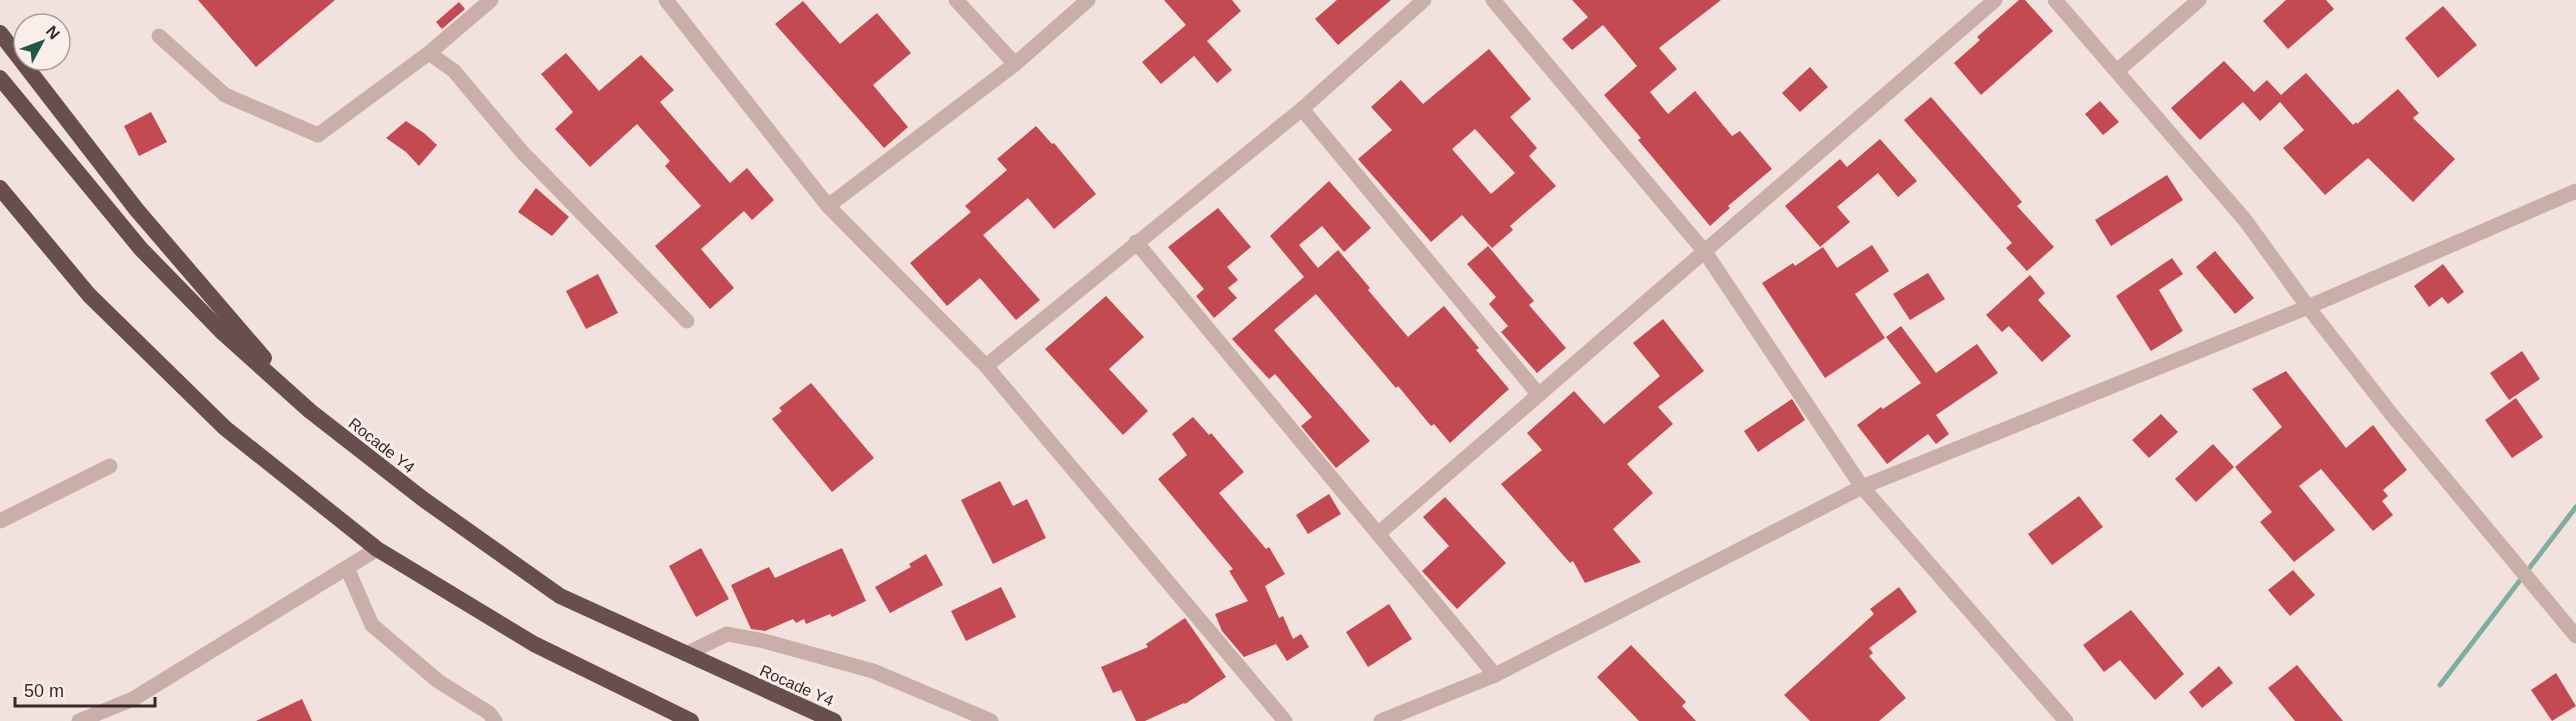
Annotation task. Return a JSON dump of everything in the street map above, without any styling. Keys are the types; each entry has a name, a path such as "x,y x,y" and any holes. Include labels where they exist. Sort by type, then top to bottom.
{"highway":[{"path":"0,33 136,209 310,411"},
{"name":"Rocade Y4","path":"0,78 141,249 221,331 310,411 423,499 560,596 834,721"},
{"path":"0,188 89,295 225,428 378,549 534,644 691,721"}],"street":[{"path":"159,36 225,95 318,135 429,53 491,0"},
{"path":"666,0 828,206 986,366 1285,721"},
{"path":"956,0 1015,64"},
{"path":"828,206 1015,64 1088,0"},
{"path":"986,366 1302,109 1424,0"},
{"path":"1493,0 1705,252 1862,487 2066,721"},
{"path":"1379,533 1995,0"},
{"path":"2055,0 2245,220 2308,307 2392,415 2576,636"},
{"path":"2117,71 2199,0"},
{"path":"429,53 454,71 523,153 687,321"},
{"path":"1302,109 1539,395"},
{"path":"1381,721 1495,675 1862,487 2308,307 2576,191"},
{"path":"1136,242 1495,675"},
{"path":"0,521 110,466"},
{"path":"79,721 133,699 378,549"},
{"path":"346,568 372,625 438,681 489,713 495,721"},
{"path":"686,654 727,634 764,641 873,671 991,721"}],"building":[{"path":"198,0 335,0 256,67"},
{"path":"1164,0 1232,0 1241,11 1207,41 1232,70 1217,83 1194,56 1161,84 1142,62 1186,25"},
{"path":"1337,0 1391,0 1338,45 1315,19"},
{"path":"1572,0 1721,0 1659,48 1677,69 1650,92 1668,114 1695,91 1732,136 1740,131 1772,169 1728,206 1730,208 1710,226 1638,140 1641,138 1604,95 1637,66 1603,25 1572,50 1562,39 1588,17"},
{"path":"2019,0 2025,0 2053,31 1981,95 1954,63 1980,40 1977,37"},
{"path":"2286,0 2326,0 2334,9 2288,49 2263,21"},
{"path":"803,1 840,44 877,13 911,53 873,85 908,127 884,148 775,24"},
{"path":"459,2 465,9 442,29 436,22"},
{"path":"2443,6 2477,45 2438,78 2405,38"},
{"path":"1489,49 1531,99 1510,117 1537,148 1529,156 1556,186 1510,226 1513,230 1492,248 1462,215 1431,242 1358,159 1392,130 1371,107 1401,80 1423,104","holes":["1475,129 1515,173 1491,194 1452,149"]},
{"path":"566,53 599,91 641,55 674,90 660,102 730,183 747,168 774,200 752,220 744,211 701,249 734,288 710,309 655,246 701,206 665,166 670,161 637,124 590,167 555,129 573,112 541,74"},
{"path":"2224,61 2254,92 2267,80 2281,95 2306,73 2353,125 2398,89 2419,113 2413,118 2455,159 2413,202 2368,158 2325,195 2283,148 2304,130 2280,102 2260,121 2243,102 2200,140 2171,108"},
{"path":"1810,67 1828,87 1800,112 1782,93"},
{"path":"1931,97 2022,202 2017,206 2054,247 2027,271 2006,248 2012,243 1904,120"},
{"path":"2100,101 2119,122 2103,135 2085,114"},
{"path":"151,112 167,142 139,156 124,126"},
{"path":"406,121 437,145 419,166 406,152 386,138"},
{"path":"1036,126 1052,144 1054,143 1096,194 1054,229 1028,198 983,235 1040,300 1016,320 980,278 947,306 910,263 971,212 965,206 1007,170 997,159"},
{"path":"1880,139 1917,181 1898,197 1878,173 1837,207 1850,222 1820,247 1785,206 1840,159 1847,167"},
{"path":"2167,175 2183,200 2111,246 2095,220"},
{"path":"1329,181 1371,228 1344,252 1322,226 1299,245 1318,268 1338,250 1408,337 1444,306 1479,348 1476,350 1509,389 1450,443 1434,424 1431,426 1398,386 1396,388 1316,294 1274,330 1370,441 1336,468 1301,426 1312,417 1275,374 1269,379 1232,339 1304,277 1270,236"},
{"path":"536,188 569,217 552,236 518,212"},
{"path":"1218,208 1251,247 1227,267 1238,280 1228,288 1237,298 1214,318 1196,296 1204,289 1168,247"},
{"path":"1872,245 1889,271 1855,294 1885,338 1825,378 1762,283 1793,263 1795,266 1823,247 1837,268"},
{"path":"1488,246 1534,301 1529,305 1566,348 1537,373 1501,332 1508,326 1489,304 1496,297 1467,264"},
{"path":"2215,251 2254,298 2235,314 2196,267"},
{"path":"2172,258 2183,274 2159,290 2183,331 2151,351 2116,296"},
{"path":"2443,264 2464,292 2448,304 2442,297 2429,307 2414,286"},
{"path":"1928,273 1945,299 1910,320 1893,294"},
{"path":"598,274 618,313 586,329 566,291"},
{"path":"2030,275 2045,293 2038,300 2071,336 2042,362 2009,326 2002,332 1986,315"},
{"path":"1106,296 1144,337 1109,369 1148,411 1123,435 1045,349"},
{"path":"1663,319 1704,371 1658,407 1673,424 1627,464 1653,493 1613,529 1641,562 1585,583 1573,561 1570,563 1501,484 1542,450 1527,433 1574,391 1604,424 1660,376 1633,343"},
{"path":"1901,326 1936,373 1977,344 1998,373 1936,415 1949,434 1936,444 1928,434 1887,464 1857,425 1881,407 1883,409 1921,383 1886,337"},
{"path":"2522,351 2540,379 2509,400 2490,373"},
{"path":"2286,371 2346,448 2373,425 2407,470 2383,490 2388,496 2382,501 2393,515 2373,531 2321,469 2299,486 2335,530 2294,562 2260,522 2272,512 2235,467 2282,427 2252,389"},
{"path":"811,383 874,458 832,492 772,419 782,411 779,408"},
{"path":"2516,398 2543,437 2512,458 2485,420"},
{"path":"1792,399 1805,420 1758,452 1744,431"},
{"path":"2161,414 2178,432 2149,458 2132,440"},
{"path":"1193,417 1209,435 1211,433 1244,472 1219,493 1266,549 1269,547 1285,574 1265,586 1279,618 1283,616 1293,639 1301,634 1309,647 1287,661 1276,644 1244,657 1222,631 1215,614 1248,601 1229,571 1233,569 1158,479 1187,455 1172,434"},
{"path":"2213,444 2234,467 2196,502 2175,479"},
{"path":"1000,481 1013,506 1027,499 1046,538 993,564 961,500"},
{"path":"1329,494 1341,514 1308,534 1296,515"},
{"path":"2079,496 2103,527 2052,565 2028,534"},
{"path":"1445,497 1506,563 1457,609 1422,571 1449,546 1423,517"},
{"path":"701,548 729,599 696,617 669,566"},
{"path":"842,548 866,601 832,617 830,614 806,624 804,619 796,623 793,619 765,631 751,629 731,585 769,567 775,578"},
{"path":"926,554 943,585 890,613 875,587 911,567 909,564"},
{"path":"2293,570 2315,595 2290,616 2268,590"},
{"path":"1001,587 1016,617 966,641 951,611"},
{"path":"1899,587 1917,612 1869,648 1873,653 1869,656 1906,698 1879,721 1810,721 1784,695 1874,614 1870,609"},
{"path":"1389,604 1412,639 1368,667 1346,632"},
{"path":"2131,610 2184,674 2155,700 2120,660 2104,672 2083,645"},
{"path":"1185,618 1226,677 1185,704 1145,721 1136,721 1121,690 1113,693 1101,667 1148,647 1146,644"},
{"path":"1631,645 1686,702 1682,706 1696,721 1639,721 1597,677"},
{"path":"2297,665 2343,721 2295,721 2268,688"},
{"path":"2219,666 2233,683 2202,708 2189,692"},
{"path":"2556,673 2576,706 2552,721 2531,690"},
{"path":"302,699 312,721 256,721"}],"waterway":[{"path":"2440,685 2576,507"}]}
